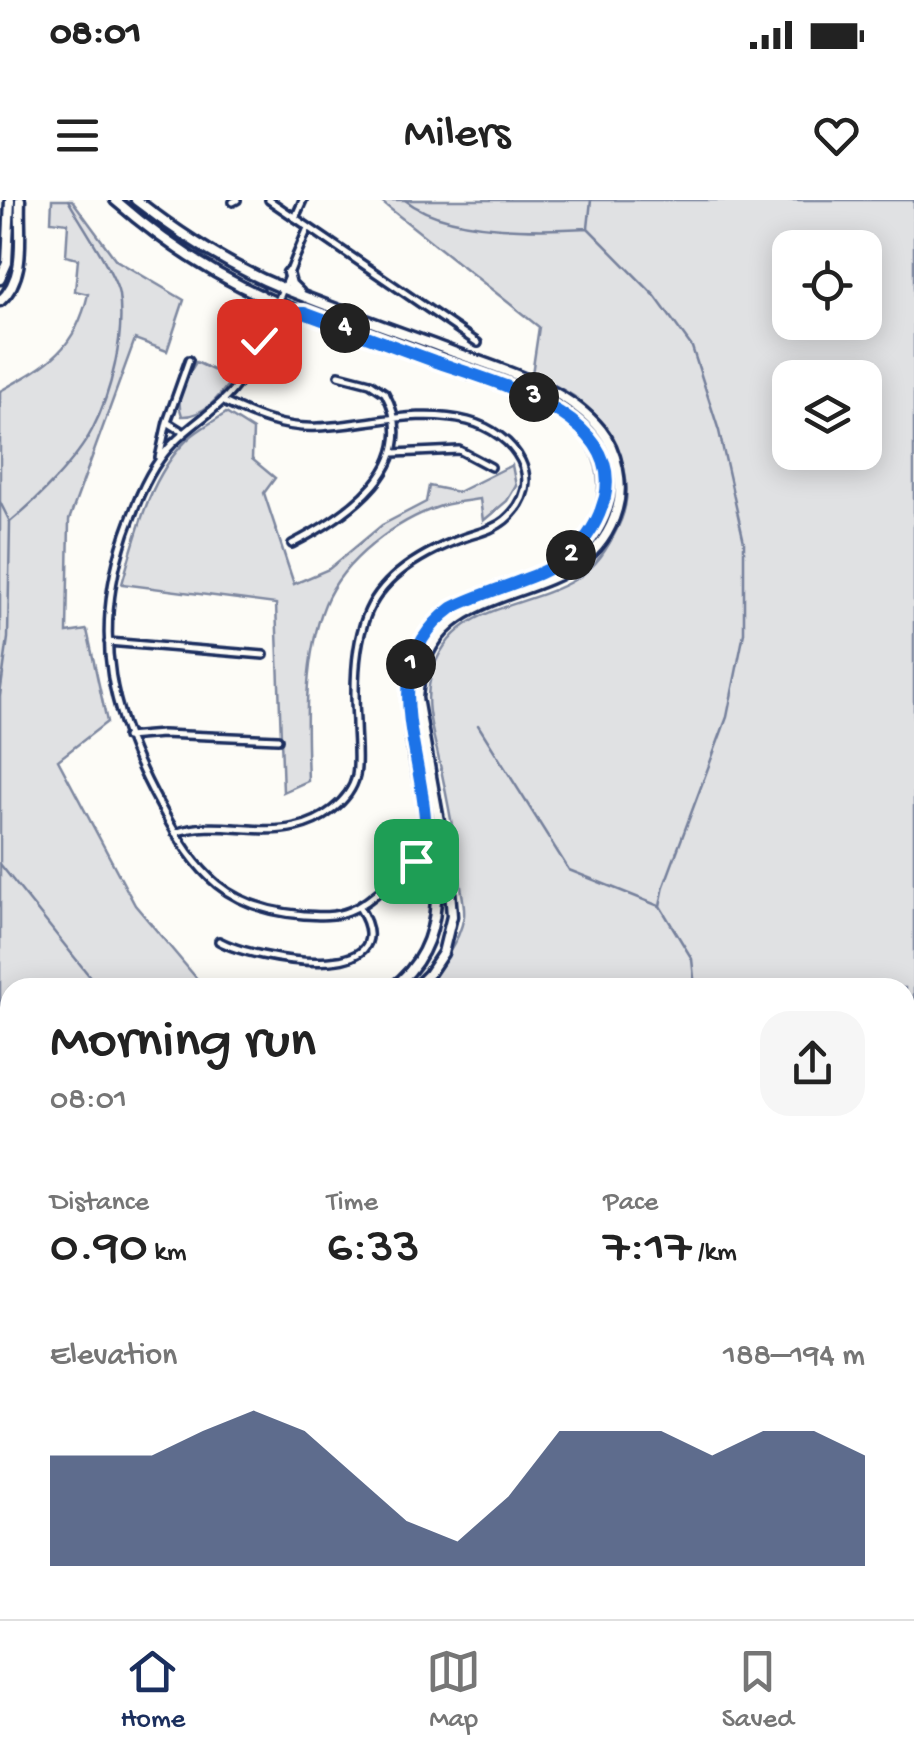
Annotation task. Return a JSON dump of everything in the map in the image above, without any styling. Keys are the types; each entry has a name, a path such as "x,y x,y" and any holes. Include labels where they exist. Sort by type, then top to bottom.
{"main road":[{"path":"0,279 7,263 10,200"},
{"path":"0,301 17,275 20,200"},
{"path":"115,200 203,265 261,295 535,398 582,430 595,444 604,465 606,488 600,517 567,558 452,608 436,620 413,654 407,703 428,829 434,916 427,948 403,978"},
{"path":"136,200 212,253 282,288 555,394 601,430 612,450 620,478 615,516 591,554 551,578 466,611 444,628 427,649 417,698 449,877 452,916 446,943 425,978"},
{"path":"288,274 291,284 303,296"},
{"path":"261,295 268,320"},
{"path":"262,333 282,316 304,313"},
{"path":"412,865 422,851 428,829"}],"street":[{"path":"269,200 478,343"},
{"path":"295,218 303,200"},
{"path":"308,228 241,379 223,402 183,432 159,460 134,508 114,568 108,604 108,642 125,737 175,833 198,868 236,900 255,908 327,916 358,906 412,865 432,863 442,867 449,877"},
{"path":"159,460 167,422 189,360"},
{"path":"292,544 330,525 372,486 394,453 398,436 385,393 370,383 339,375"},
{"path":"175,833 219,825 300,826 341,803 356,775 359,644 366,616 377,596 398,573 428,552 501,524 519,506 526,486 525,468 518,454 506,440 482,425 440,414 315,428 262,420 223,402"},
{"path":"167,422 183,432"},
{"path":"394,453 459,450 491,467"},
{"path":"108,642 264,654"},
{"path":"125,737 162,734 278,739"},
{"path":"402,874 422,875 434,888"},
{"path":"219,941 264,958 301,962 341,959 356,954 369,940 370,929 358,906"}],"shaded area":[{"path":"52,200 72,200 116,260 184,300 167,351 135,339 69,520 67,633 87,630 107,722 58,760 135,905 196,978 0,978 0,391 45,364 67,343 88,294 75,291 78,259 66,256 68,223 51,221"},
{"path":"379,200 914,200 914,978 430,978 453,945 464,912 454,835 428,704 431,676 454,634 471,621 555,590 583,574 606,550 624,510 625,475 614,442 592,412 574,396 532,374 539,327"},
{"path":"196,362 232,379 204,409 182,416 180,394"},
{"path":"226,413 253,430 252,459 275,478 264,493 294,584 329,569 382,525 426,502 429,486 458,492 512,465 516,486 507,501 483,521 480,499 424,512 373,544 345,572 325,604 313,647 308,691 308,781 283,792 276,604 122,584 146,508 163,471 187,440"}],"waterway":[{"path":"10,522 55,479 85,442 99,416 115,364 119,295 105,262 68,200"},
{"path":"405,200 444,219 493,228 588,228 655,296 692,347 719,431 744,542 744,633 727,717 660,906 692,959 694,978"},
{"path":"588,228 591,200"},
{"path":"0,502 10,522 8,638 0,695"},
{"path":"478,725 569,870 659,906"},
{"path":"0,864 91,978"}],"route":[{"path":"259,341 262,333 282,316 304,313 535,398 582,430 595,444 604,465 606,488 600,517 567,558 452,608 436,620 413,654 407,703 428,829 416,861"}]}
